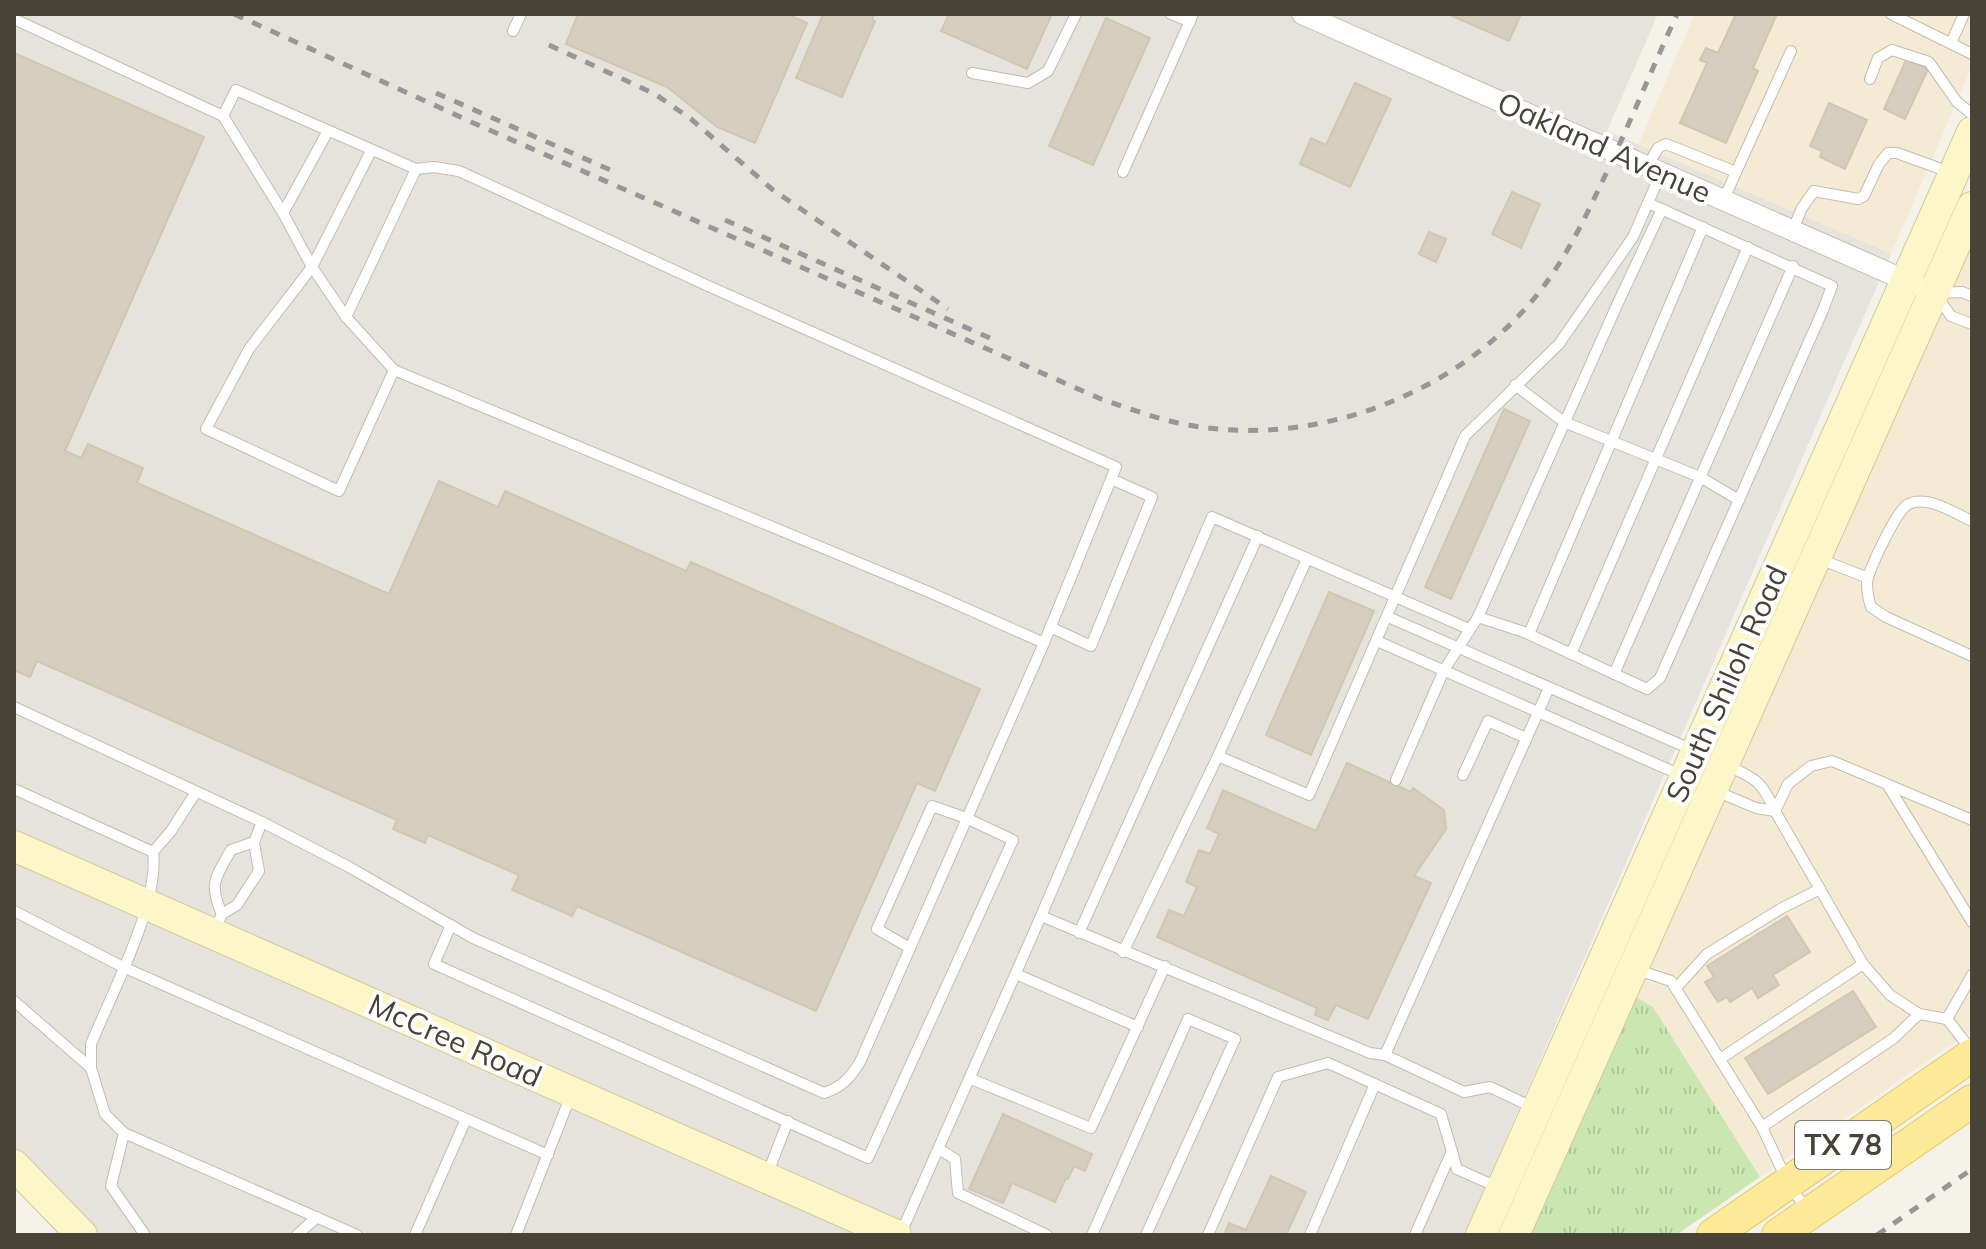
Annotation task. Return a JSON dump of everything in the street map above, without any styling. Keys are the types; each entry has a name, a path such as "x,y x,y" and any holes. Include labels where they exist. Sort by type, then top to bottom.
{"main road":[{"name":"South Shiloh Road","path":"1514,1235 1516,1194 1537,1109 1705,771 1816,557 1920,288 1954,173 1972,132"},
{"name":"South Shiloh Road","path":"1481,1235 1516,1194 1633,968 1705,771 1920,288 1972,207"},
{"name":"McCree Road","path":"14,846 148,906 217,924 573,1092 898,1235"},
{"name":"TX 78","path":"1713,1235 1972,1053"},
{"name":"TX 78","path":"1778,1235 1972,1101"},
{"path":"14,1165 82,1235"}],"street":[{"name":"Oakland Avenue","path":"1302,14 1920,288"}],"lane":[{"path":"513,31 521,14"},
{"path":"972,73 1028,83 1048,71 1076,14"},
{"path":"1123,172 1191,18 1171,14"},
{"path":"1891,14 1972,54"},
{"path":"1951,43 1964,14"},
{"path":"14,19 223,116 283,213 312,267 346,317 394,370 929,592 1044,643"},
{"path":"1870,79 1878,58 1892,50 1911,54 1929,62 1957,102 1972,114"},
{"path":"1723,201 1791,51"},
{"path":"14,707 262,822 349,867 473,938 824,1093 838,1088 850,1079 855,1070 1044,643 1116,467 706,285 459,171 434,167 416,169 236,90 223,116"},
{"path":"283,213 328,131"},
{"path":"1218,756 1309,795 1465,436 1559,344 1633,237 1648,203 1658,148 1666,144 1736,172"},
{"path":"371,151 312,267 249,349 206,429 339,491 394,370"},
{"path":"1792,231 1814,191 1858,199 1864,196 1879,164 1888,153 1897,153 1954,173"},
{"path":"346,317 416,169"},
{"path":"1478,617 1529,634 1647,689 1660,678 1823,310 1832,286 1648,203"},
{"path":"1396,780 1444,670 1478,617 1662,209"},
{"path":"1529,634 1703,227"},
{"path":"1571,654 1748,247"},
{"path":"1614,674 1793,266"},
{"path":"1920,288 1962,292 1972,296"},
{"path":"1920,288 1951,316 1972,324"},
{"path":"1515,385 1564,422 1700,477 1739,500"},
{"path":"1050,627 1091,646 1152,497 1111,479"},
{"path":"1972,521 1932,503 1907,505 1896,519 1868,578 1871,607 1886,617 1972,656"},
{"path":"898,1235 971,1079 1212,517 1469,629"},
{"path":"1079,933 1258,536"},
{"path":"1816,557 1868,578"},
{"path":"1123,952 1218,756 1307,559"},
{"path":"1388,617 1549,688 1705,771 1756,808 1775,811"},
{"path":"1377,641 1538,712 1705,771 1746,774 1764,786 1775,811 1863,964 1890,995 1919,1014 1947,1019 1972,1053"},
{"path":"1385,1055 1549,688"},
{"path":"1463,775 1488,721 1526,738"},
{"path":"1775,811 1788,784 1811,766 1832,761 1972,820"},
{"path":"1887,784 1970,914"},
{"path":"14,789 153,852"},
{"path":"196,792 153,852 155,867 148,906 91,1044 91,1068 105,1114 124,1133 357,1235"},
{"path":"451,925 434,964 868,1158 1013,840 932,806 877,929 910,948"},
{"path":"217,924 237,905 259,871 254,842 262,822"},
{"path":"217,924 213,895 215,877 231,850 254,842"},
{"path":"1676,988 1707,954 1782,908 1820,889"},
{"path":"14,911 123,967 548,1155"},
{"path":"1041,916 1370,1053 1385,1055 1464,1092 1490,1087 1537,1109"},
{"path":"1720,1059 1863,964"},
{"path":"971,1079 1091,1128 1165,966"},
{"path":"1633,968 1671,981 1762,1127 1788,1183 1809,1213"},
{"path":"1016,974 1138,1027"},
{"path":"1947,1019 1972,975"},
{"path":"14,1001 91,1068"},
{"path":"1762,1127 1894,1038 1919,1014"},
{"path":"1092,1235 1188,1019 1235,1039 1146,1235"},
{"path":"1208,1235 1278,1077 1328,1063 1441,1114 1457,1169 1516,1194"},
{"path":"1310,1235 1375,1084"},
{"path":"516,1235 573,1092"},
{"path":"415,1235 466,1119"},
{"path":"765,1177 788,1121"},
{"path":"124,1133 111,1186 145,1235"},
{"path":"939,1149 955,1159 958,1193 1047,1235"},
{"path":"1415,1235 1452,1151"},
{"path":"297,1235 317,1217"}],"shaded area":[{"path":"14,14 1658,14 1607,131 1891,254 1464,1235 84,1235 14,1163"},
{"path":"1695,14 1972,14 1972,66 1891,254 1638,145"},
{"path":"1972,231 1972,1030 1760,1177 1653,1007 1630,994"}],"green space":[{"path":"1630,994 1653,1007 1760,1177 1676,1235 1523,1235"}],"building":[{"path":"578,14 787,14 807,23 755,143 717,127 667,87 566,44"},
{"path":"823,14 874,14 872,20 875,21 842,97 796,78"},
{"path":"949,14 1052,14 1027,69 941,31"},
{"path":"1453,14 1521,14 1509,41"},
{"path":"1736,14 1777,14 1753,68 1758,71 1726,143 1680,123 1707,63 1700,60 1706,48 1718,53"},
{"path":"1106,18 1150,38 1093,165 1049,146"},
{"path":"14,53 204,137 65,451 81,458 88,444 143,468 137,483 389,594 439,481 498,507 505,491 686,571 691,562 980,689 935,791 917,783 816,1011 577,906 572,916 512,890 519,875 428,835 425,843 393,829 397,820 37,661 30,677 14,670"},
{"path":"1906,60 1928,69 1905,119 1884,109"},
{"path":"1355,83 1391,99 1350,187 1300,164 1311,138 1326,145"},
{"path":"1829,103 1867,120 1845,169 1820,157 1822,151 1810,146"},
{"path":"1512,192 1540,204 1521,248 1492,234"},
{"path":"1429,232 1446,239 1436,262 1419,254"},
{"path":"1504,409 1530,421 1451,599 1425,587"},
{"path":"1329,592 1374,611 1311,755 1266,735"},
{"path":"1347,763 1411,792 1413,788 1444,810 1446,829 1414,876 1431,883 1368,1019 1336,1005 1328,1020 1315,1015 1317,1008 1157,937 1169,910 1184,916 1197,887 1186,882 1199,850 1210,854 1219,834 1207,828 1223,790 1316,831"},
{"path":"1787,916 1810,952 1773,975 1779,985 1758,998 1752,988 1730,1002 1727,997 1718,1002 1705,982 1714,977 1707,966"},
{"path":"1853,991 1876,1027 1768,1094 1745,1058"},
{"path":"1003,1114 1092,1154 1085,1171 1074,1166 1055,1202 1012,1183 1003,1203 969,1189"},
{"path":"1271,1176 1306,1192 1286,1235 1224,1235 1229,1223 1246,1230"}],"railway":[{"path":"234,14 478,125 1101,399 1182,424 1242,430 1290,428 1338,419 1385,404 1429,384 1471,358 1508,327 1540,291 1574,237 1613,159 1677,14"},
{"path":"549,45 655,94 691,119 773,190 948,309"},
{"path":"436,93 615,172"},
{"path":"725,220 992,339"},
{"path":"1877,1235 1972,1169"}]}
